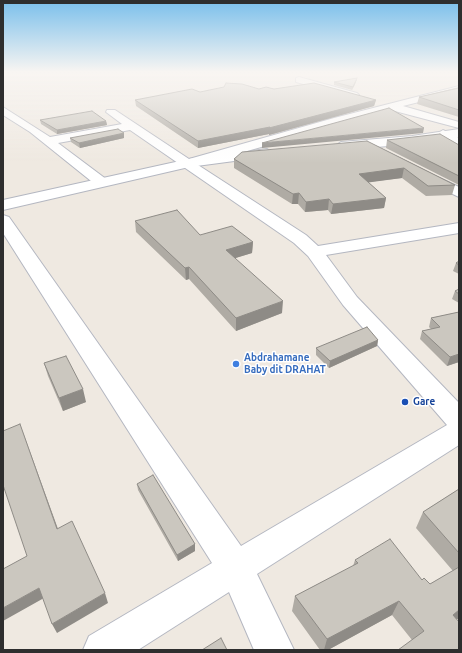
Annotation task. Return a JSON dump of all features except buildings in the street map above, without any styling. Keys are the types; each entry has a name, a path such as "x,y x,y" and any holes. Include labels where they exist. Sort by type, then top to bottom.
{"street":[{"path":"381,102 459,125"},
{"path":"3,205 189,163 407,102"},
{"path":"3,110 101,182"},
{"path":"111,112 300,239 314,252 350,301 459,420"},
{"path":"47,141 133,126"},
{"path":"327,147 412,140 443,134 459,133"},
{"path":"443,134 459,144"},
{"path":"365,143 385,154"},
{"path":"189,163 282,152"},
{"path":"412,168 459,193"},
{"path":"3,220 236,569 274,650"},
{"path":"314,252 459,228"},
{"path":"104,650 459,431"}],"place":[{"name":"Abdrahamane Baby dit DRAHAT","path":"236,364"},
{"name":"Gare","path":"405,402"}]}
